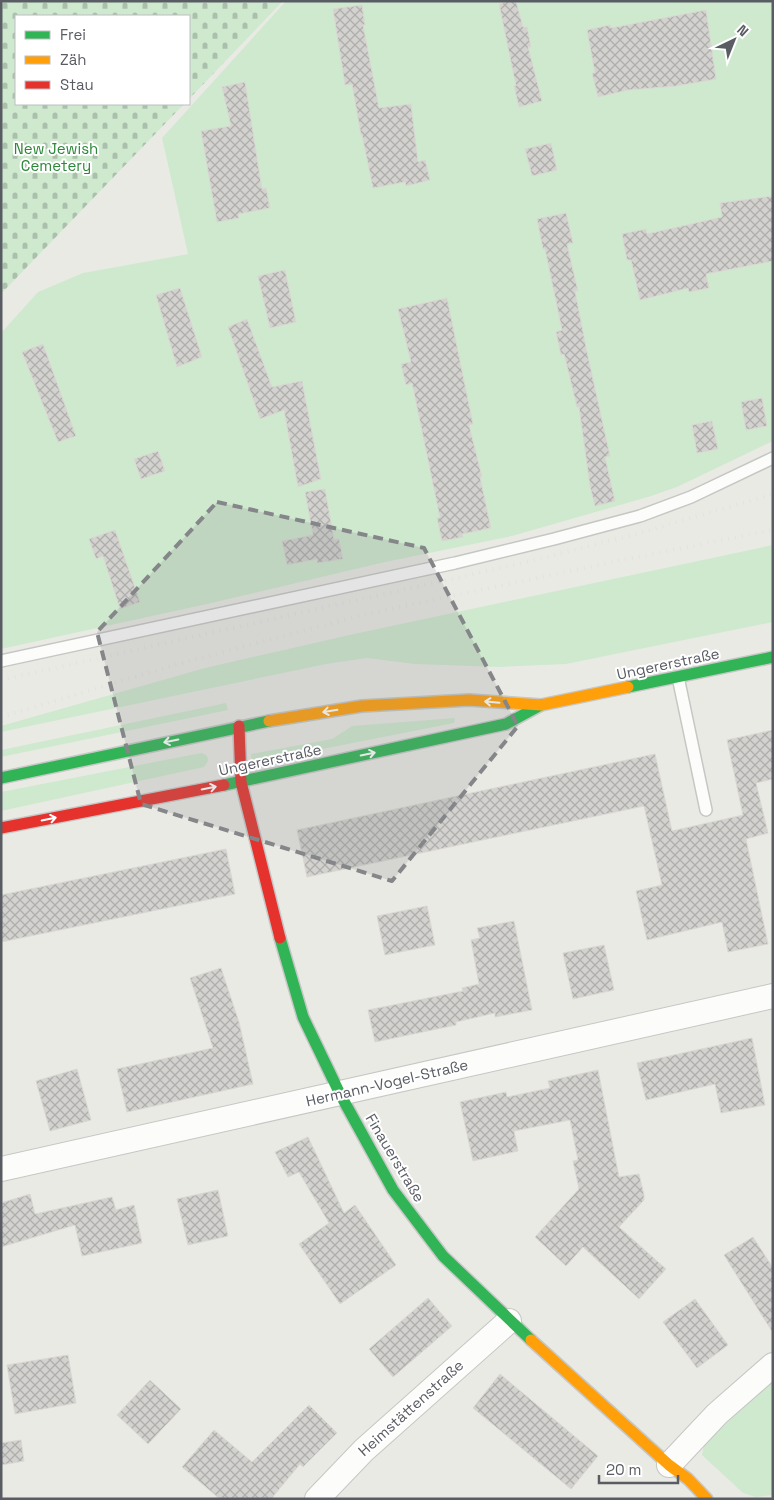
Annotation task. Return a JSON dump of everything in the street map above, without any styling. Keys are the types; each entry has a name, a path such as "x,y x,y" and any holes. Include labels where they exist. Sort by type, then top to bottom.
{"main road":[{"name":"Ungererstraße","path":"1,828 241,782 506,724 541,706 773,657"},
{"name":"Ungererstraße","path":"1,778 239,726 362,706 469,700 541,706"},
{"name":"Finauerstraße","path":"239,726 241,782 278,931 303,1017 340,1094 393,1190 443,1256 509,1321 669,1465 688,1479 707,1499"}],"street":[{"name":"Hermann-Vogel-Straße","path":"1,1168 773,996"},
{"name":"Heimstättenstraße","path":"317,1499 364,1450 509,1321"},
{"path":"669,1465 717,1414 773,1365"}],"lane":[{"path":"1,661 445,566 554,539 640,516 691,497 773,458"},
{"path":"678,677 706,810"}],"highlighted area":[{"path":"217,502 424,548 518,726 392,881 141,804 97,632"}],"green space":[{"name":"New Jewish Cemetery","path":"1,1 283,1 190,98 190,15 15,15 15,105 183,105 1,294"},
{"path":"286,1 773,1 773,441 677,487 512,536 385,562 207,604 1,649 1,333 38,292 83,273 188,254 162,138"},
{"path":"773,545 773,622 566,664 499,667 415,664 367,658 326,664 1,732 1,726 205,668 354,634"},
{"path":"226,703 228,710 1,757 1,750"},
{"path":"455,718 454,723 252,763 251,754 332,739 352,726"},
{"path":"201,753 208,758 204,767 1,811 1,792"},
{"path":"773,1378 773,1495 756,1497 743,1493 702,1455 704,1445"}],"building":[{"path":"516,1 523,27 527,27 531,47 528,47 542,101 519,107 499,4"},
{"path":"362,5 365,25 363,25 379,108 411,104 418,162 425,160 430,180 406,186 405,182 373,188 352,84 345,85 333,9"},
{"path":"706,10 716,79 676,86 628,90 598,97 592,73 595,73 587,30 610,25 611,28"},
{"path":"245,82 262,189 266,188 270,208 238,214 239,218 217,222 201,131 231,126 222,87"},
{"path":"551,143 557,170 532,176 525,149"},
{"path":"773,196 773,261 706,274 709,288 689,292 688,288 640,300 631,260 627,260 622,234 646,229 647,234 722,217 720,203"},
{"path":"566,213 573,243 567,244 578,291 575,291 587,352 610,456 605,457 615,501 595,506 590,486 579,407 577,407 564,354 561,355 556,332 562,330 537,219"},
{"path":"285,270 296,322 270,328 258,276"},
{"path":"180,288 202,357 177,367 156,295"},
{"path":"447,298 473,424 469,425 482,477 480,477 491,528 462,534 463,537 442,541 437,518 440,518 412,383 406,385 401,364 411,362 398,309"},
{"path":"247,319 272,387 302,381 321,479 298,487 284,410 260,419 228,327"},
{"path":"43,344 76,436 58,442 22,352"},
{"path":"762,398 767,426 746,430 741,402"},
{"path":"712,421 718,449 697,453 692,425"},
{"path":"158,451 165,471 141,479 134,459"},
{"path":"325,489 334,539 339,539 343,559 317,563 317,559 287,565 282,541 313,535 305,492"},
{"path":"115,530 140,602 120,609 103,556 96,559 89,539"},
{"path":"773,730 773,779 756,783 768,833 746,839 768,944 728,952 722,922 647,940 636,891 662,885 644,806 307,877 297,830 655,754 672,831 743,815 727,740"},
{"path":"226,849 235,894 1,942 1,895"},
{"path":"427,906 435,945 385,955 377,916"},
{"path":"514,921 532,1010 495,1017 495,1013 456,1022 456,1025 375,1042 368,1010 463,991 462,988 479,984 471,940 480,938 477,928"},
{"path":"604,945 614,990 573,999 563,953"},
{"path":"221,968 239,1022 253,1084 127,1112 117,1069 213,1048 190,978"},
{"path":"752,1038 765,1105 721,1113 715,1084 646,1100 637,1063"},
{"path":"77,1069 91,1120 50,1131 36,1081"},
{"path":"598,1070 619,1177 639,1174 644,1195 644,1200 619,1227 666,1269 639,1299 583,1247 566,1266 535,1237 579,1189 573,1161 578,1160 570,1120 514,1131 518,1151 473,1161 460,1102 506,1092 507,1097 550,1088 548,1081"},
{"path":"308,1137 344,1213 355,1205 396,1265 340,1304 299,1244 329,1223 299,1172 288,1177 275,1152"},
{"path":"218,1190 228,1236 188,1245 177,1199"},
{"path":"30,1194 35,1214 112,1197 116,1210 134,1205 142,1243 82,1256 75,1225 1,1247 1,1203"},
{"path":"753,1237 773,1268 773,1333 724,1255"},
{"path":"428,1298 452,1326 393,1377 369,1349"},
{"path":"695,1299 728,1345 697,1368 663,1322"},
{"path":"68,1355 76,1403 15,1414 7,1365"},
{"path":"500,1374 598,1456 571,1489 473,1408"},
{"path":"150,1380 181,1409 148,1444 117,1415"},
{"path":"309,1405 337,1433 303,1467 300,1464 271,1499 220,1499 182,1467 214,1430 252,1462"},
{"path":"21,1440 24,1461 1,1465 1,1443"}],"railway":[{"path":"1,680 527,562 633,535 773,494"},
{"path":"1,717 182,663 367,614 773,530"}],"traffic: fast":[{"path":"628,687 773,657"},
{"path":"224,785 506,724 541,705"},
{"path":"1,778 269,721"},
{"path":"280,938 303,1017 340,1094 393,1190 443,1256 531,1340"}],"traffic: slow":[{"path":"269,721 362,706 469,700 541,705 628,687"},
{"path":"531,1340 669,1465 688,1479 707,1499"}],"traffic: jam":[{"path":"239,726 241,782 280,938"},
{"path":"1,828 224,785"}]}
